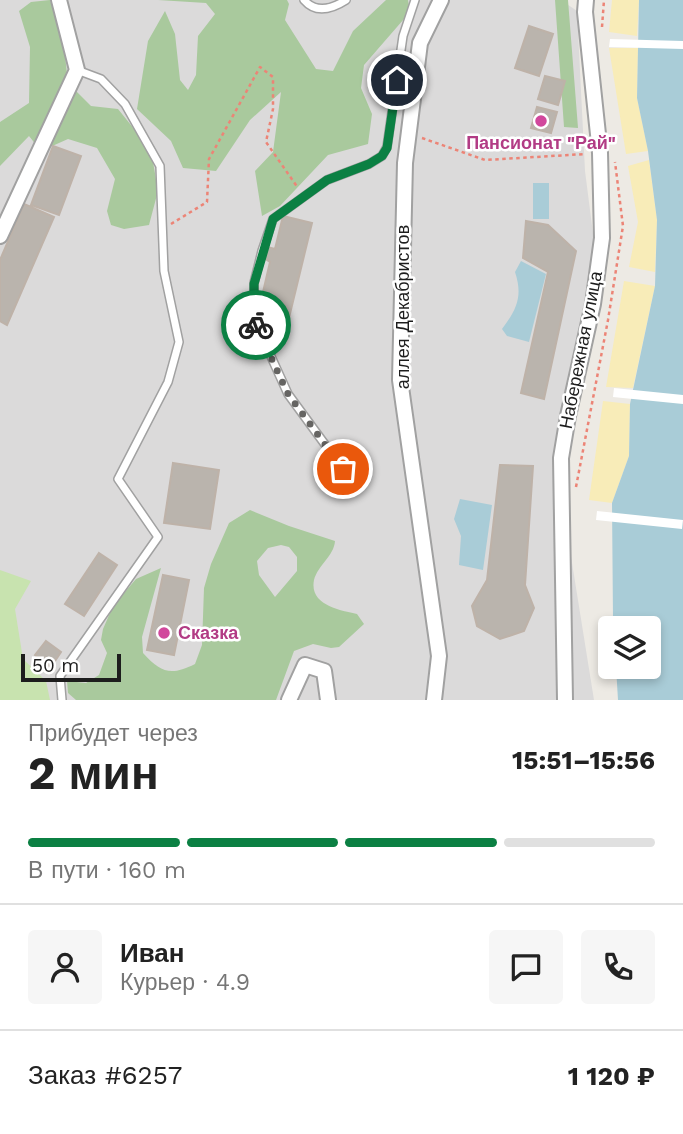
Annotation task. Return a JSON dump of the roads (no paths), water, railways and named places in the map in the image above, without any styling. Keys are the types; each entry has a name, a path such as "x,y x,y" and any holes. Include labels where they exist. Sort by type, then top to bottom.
{"street":[{"path":"0,236 77,70 59,0"},
{"name":"аллея Декабристов","path":"435,700 439,656 400,380 405,163 420,43 441,0"},
{"name":"Набережная улица","path":"565,700 561,458 593,304 601,237 600,153 586,0"},
{"path":"289,700 305,664 324,671 328,700"}],"lane":[{"path":"304,0 309,6 321,10 346,0"},
{"path":"343,469 288,394 254,319 254,284 273,219 327,180 369,164 382,156 387,148 403,36 415,0"},
{"path":"62,700 60,676 158,537 118,479 168,382 179,342 164,271 160,166 125,104 101,79 77,70"}],"water":[{"path":"639,0 683,0 683,700 618,700 617,679 661,679 661,616 613,616 612,503 629,456 630,404 655,286 657,220 648,151 637,98"},
{"path":"533,183 549,183 549,219 533,219"},
{"path":"521,261 546,274 529,342 507,336 502,329 517,302 515,272"},
{"path":"460,499 492,505 483,570 459,565 461,536 454,519"}],"place":[{"name":"Пансионат \"Рай\"","path":"541,121"},
{"name":"Сказка","path":"164,633"}]}
